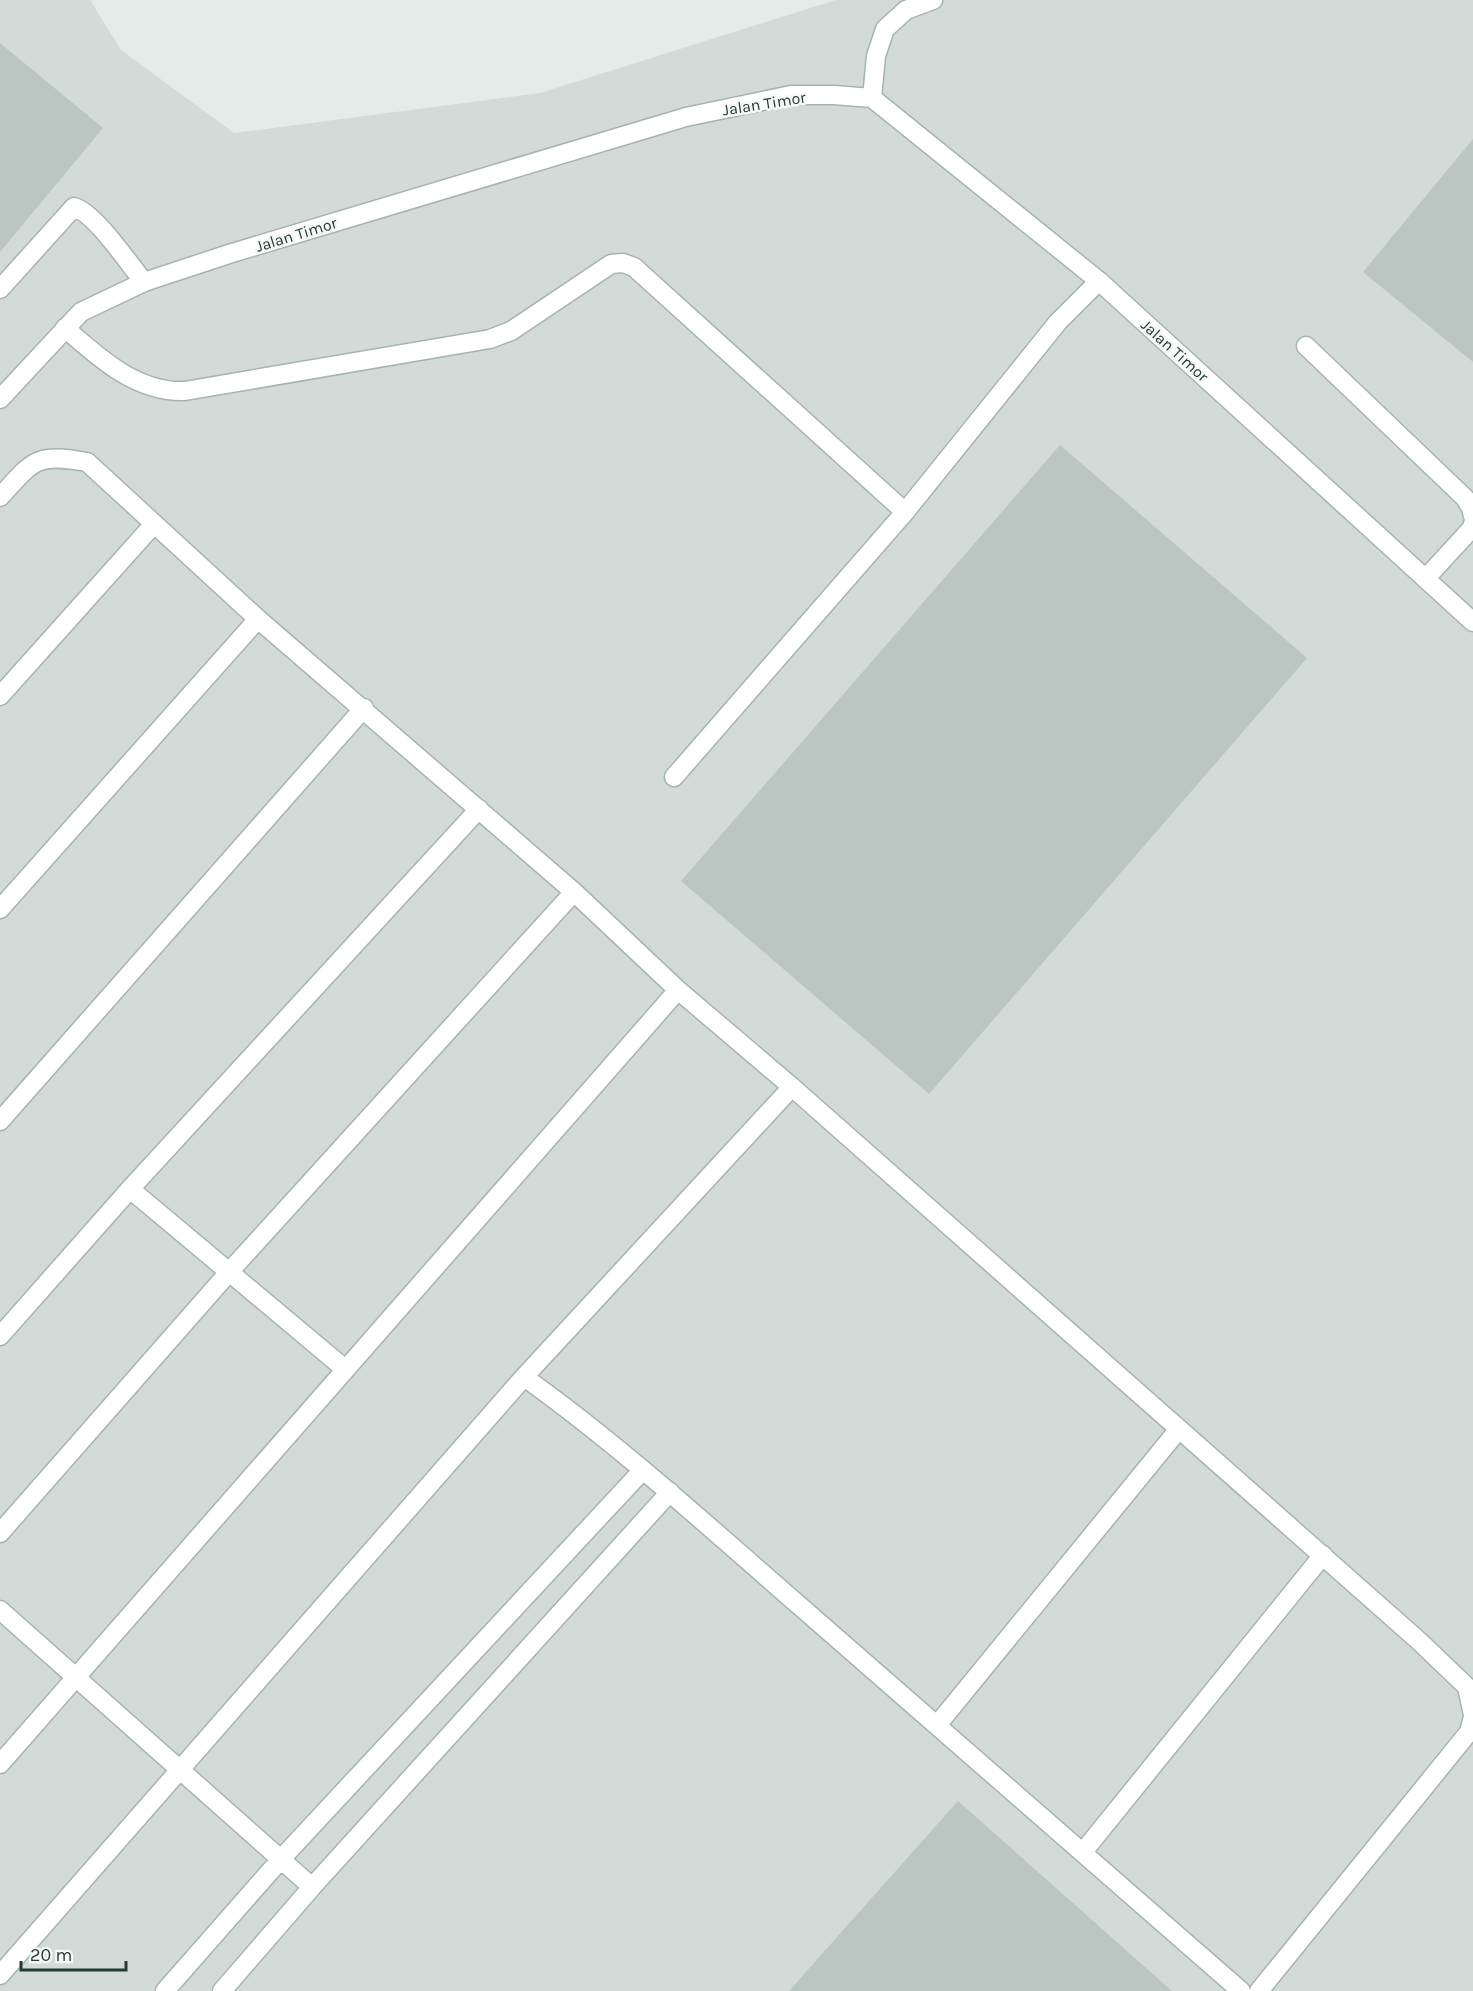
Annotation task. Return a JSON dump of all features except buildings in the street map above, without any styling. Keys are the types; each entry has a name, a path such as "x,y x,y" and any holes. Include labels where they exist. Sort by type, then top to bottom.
{"street":[{"path":"872,98 876,56 885,29 906,10 933,0"},
{"name":"Jalan Timor","path":"0,399 81,312 144,282 232,253 686,117 791,95 872,98 1099,281 1473,622"},
{"path":"0,290 74,207 83,211 102,230 144,282"},
{"path":"65,328 102,361 150,388 171,392 185,391 490,339 511,331 611,264 623,263 634,267 905,512"},
{"path":"675,777 905,512 1058,322 1099,281"},
{"path":"1306,346 1465,498 1473,516"},
{"path":"0,497 29,465 44,459 61,458 87,462 258,619 364,708 574,892 678,990 1323,1556 1467,1686 1473,1716 1468,1732 1259,1991"},
{"path":"0,696 154,524"},
{"path":"1426,578 1473,524"},
{"path":"0,909 258,619"},
{"path":"0,1121 364,708"},
{"path":"0,1336 130,1189 479,809"},
{"path":"0,1533 230,1271 574,892"},
{"path":"0,1764 678,990"},
{"path":"0,1976 524,1377 792,1088"},
{"path":"130,1189 345,1369"},
{"path":"524,1377 575,1414 670,1492 1241,1991"},
{"path":"938,1724 1179,1429"},
{"path":"165,1991 281,1858 642,1471"},
{"path":"222,1991 312,1887 670,1492"},
{"path":"1083,1852 1323,1556"},
{"path":"0,1610 312,1887"}],"shaded area":[{"path":"0,0 90,0 121,50 234,133 540,93 836,0 1473,0 1473,1991 0,1991"}]}
